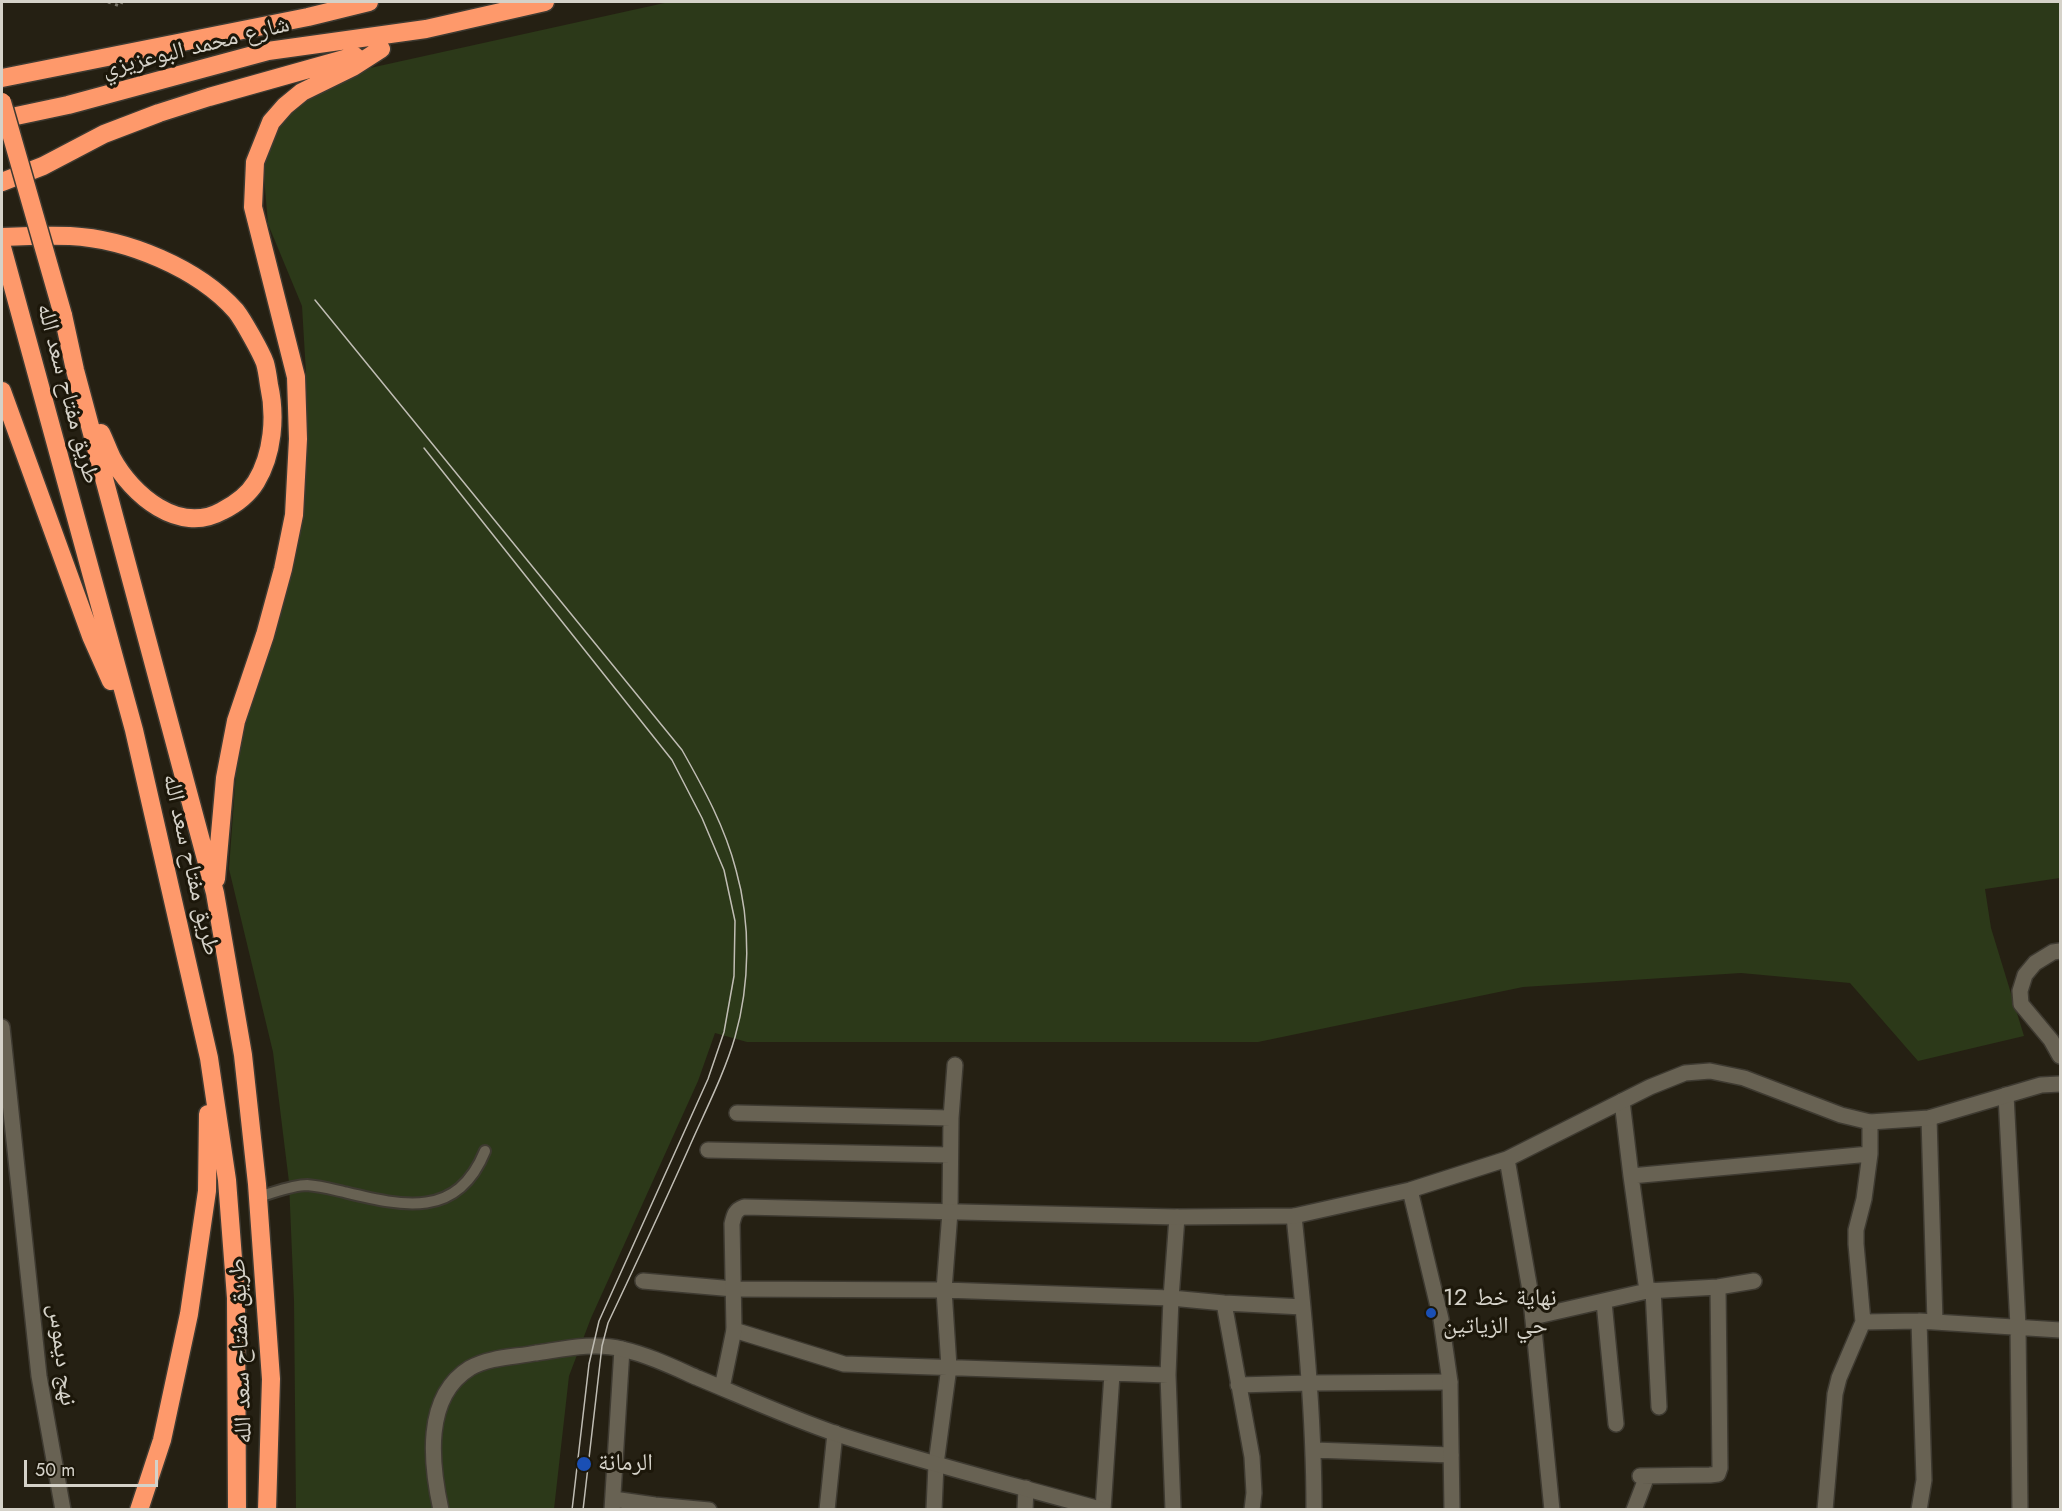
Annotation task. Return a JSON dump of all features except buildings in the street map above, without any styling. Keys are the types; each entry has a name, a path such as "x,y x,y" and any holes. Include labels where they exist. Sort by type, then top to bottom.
{"highway":[{"name":"شارع محمد البوعزيزي","path":"6,76 296,19 369,2"},
{"name":"شارع محمد البوعزيزي","path":"2,118 68,105 268,51 426,28 545,2"},
{"path":"215,893 225,778 236,721 265,635 283,569 294,514 298,440 296,377 252,207 255,162 271,122 302,92 353,67 381,49 426,28"},
{"path":"2,182 43,166 104,134 159,113 381,49"},
{"name":"طريق مفتاح سعد الله","path":"2,102 63,315 75,370 215,893 243,1055 258,1197 271,1379 267,1509"},
{"path":"2,237 71,236 129,246 164,260 202,280 237,312 264,361 272,401 270,449 256,482 238,503 214,516 185,519 158,509 135,489 112,459 75,370"},
{"name":"طريق مفتاح سعد الله","path":"2,247 134,730 209,1058 227,1180 236,1298 237,1509"},
{"path":"2,391 91,636 134,730"},
{"path":"139,1509 162,1440 178,1374 189,1314 207,1191 209,1058"}],"street":[{"path":"2061,951 2053,952 2035,963 2025,975 2020,991 2022,1004 2061,1056"},
{"name":"نهج ديموس","path":"2,1027 39,1376 63,1509"},
{"path":"934,1509 936,1464 949,1367 944,1290 950,1212 951,1118 955,1065"},
{"path":"722,1388 734,1330 732,1224 738,1209 744,1207 1177,1217 1294,1216 1410,1190 1507,1159 1650,1087 1685,1073 1710,1071 1744,1078 1841,1115 1870,1122 1929,1118 2041,1085 2061,1084"},
{"path":"2006,1095 2018,1326 2020,1509"},
{"path":"1622,1101 1631,1176 1650,1291 1659,1407"},
{"path":"737,1113 951,1118"},
{"path":"1929,1118 1935,1322"},
{"path":"1825,1509 1835,1394 1839,1378 1863,1322 1856,1237 1870,1154 1870,1122"},
{"path":"708,1150 950,1155"},
{"path":"1631,1176 1870,1154"},
{"path":"1507,1159 1530,1290 1552,1509"},
{"path":"1410,1190 1441,1319 1450,1382 1452,1509"},
{"path":"1294,1216 1310,1383 1314,1450 1314,1509"},
{"path":"1173,1509 1168,1375 1170,1298 1177,1217"},
{"path":"643,1281 735,1289 944,1290 1170,1298 1303,1307"},
{"path":"1533,1317 1650,1291 1718,1287 1754,1281"},
{"path":"1634,1509 1643,1476 1718,1474 1720,1467 1718,1287"},
{"path":"1604,1302 1616,1424"},
{"path":"1224,1303 1252,1457 1254,1493 1252,1509"},
{"path":"1863,1322 1919,1321 2061,1330"},
{"path":"1919,1321 1924,1480 1919,1509"},
{"path":"734,1330 844,1364 1168,1375"},
{"path":"441,1509 436,1487 434,1427 440,1403 454,1382 471,1368 490,1361 568,1348 602,1346 622,1349 658,1361 835,1433 936,1464 1103,1509 1112,1374"},
{"path":"622,1349 613,1504 709,1509"},
{"path":"1238,1385 1450,1382"},
{"path":"827,1509 835,1433"},
{"path":"1314,1450 1451,1455"},
{"path":"1025,1509 1026,1488"}],"lane":[{"path":"258,1197 304,1185 320,1186 404,1204 429,1203 451,1195 470,1178 479,1167 485,1151"}],"path":[{"path":"108,2 121,4"}],"green space":[{"path":"669,2 2060,2 2060,878 1985,889 1991,928 2024,1036 1918,1061 1850,983 1741,973 1523,987 1258,1042 747,1042 715,1033 698,1081 591,1318 569,1376 554,1509 296,1509 294,1301 289,1182 273,1052 229,869 239,732 292,552 306,453 306,373 302,306 268,224 263,165 276,129 294,102 361,70"}],"tram line":[{"path":"315,300 682,750 720,823 741,890 747,954 744,996 735,1037 713,1094 608,1323 602,1346 583,1510"},
{"path":"424,448 672,760 702,818 724,870 735,921 734,976 724,1032 708,1079 599,1321 589,1364 572,1510"}],"place":[{"name":"نهاية خط 12 حي الزياتين","path":"1431,1313"},
{"name":"الرمانة","path":"584,1464"}]}
